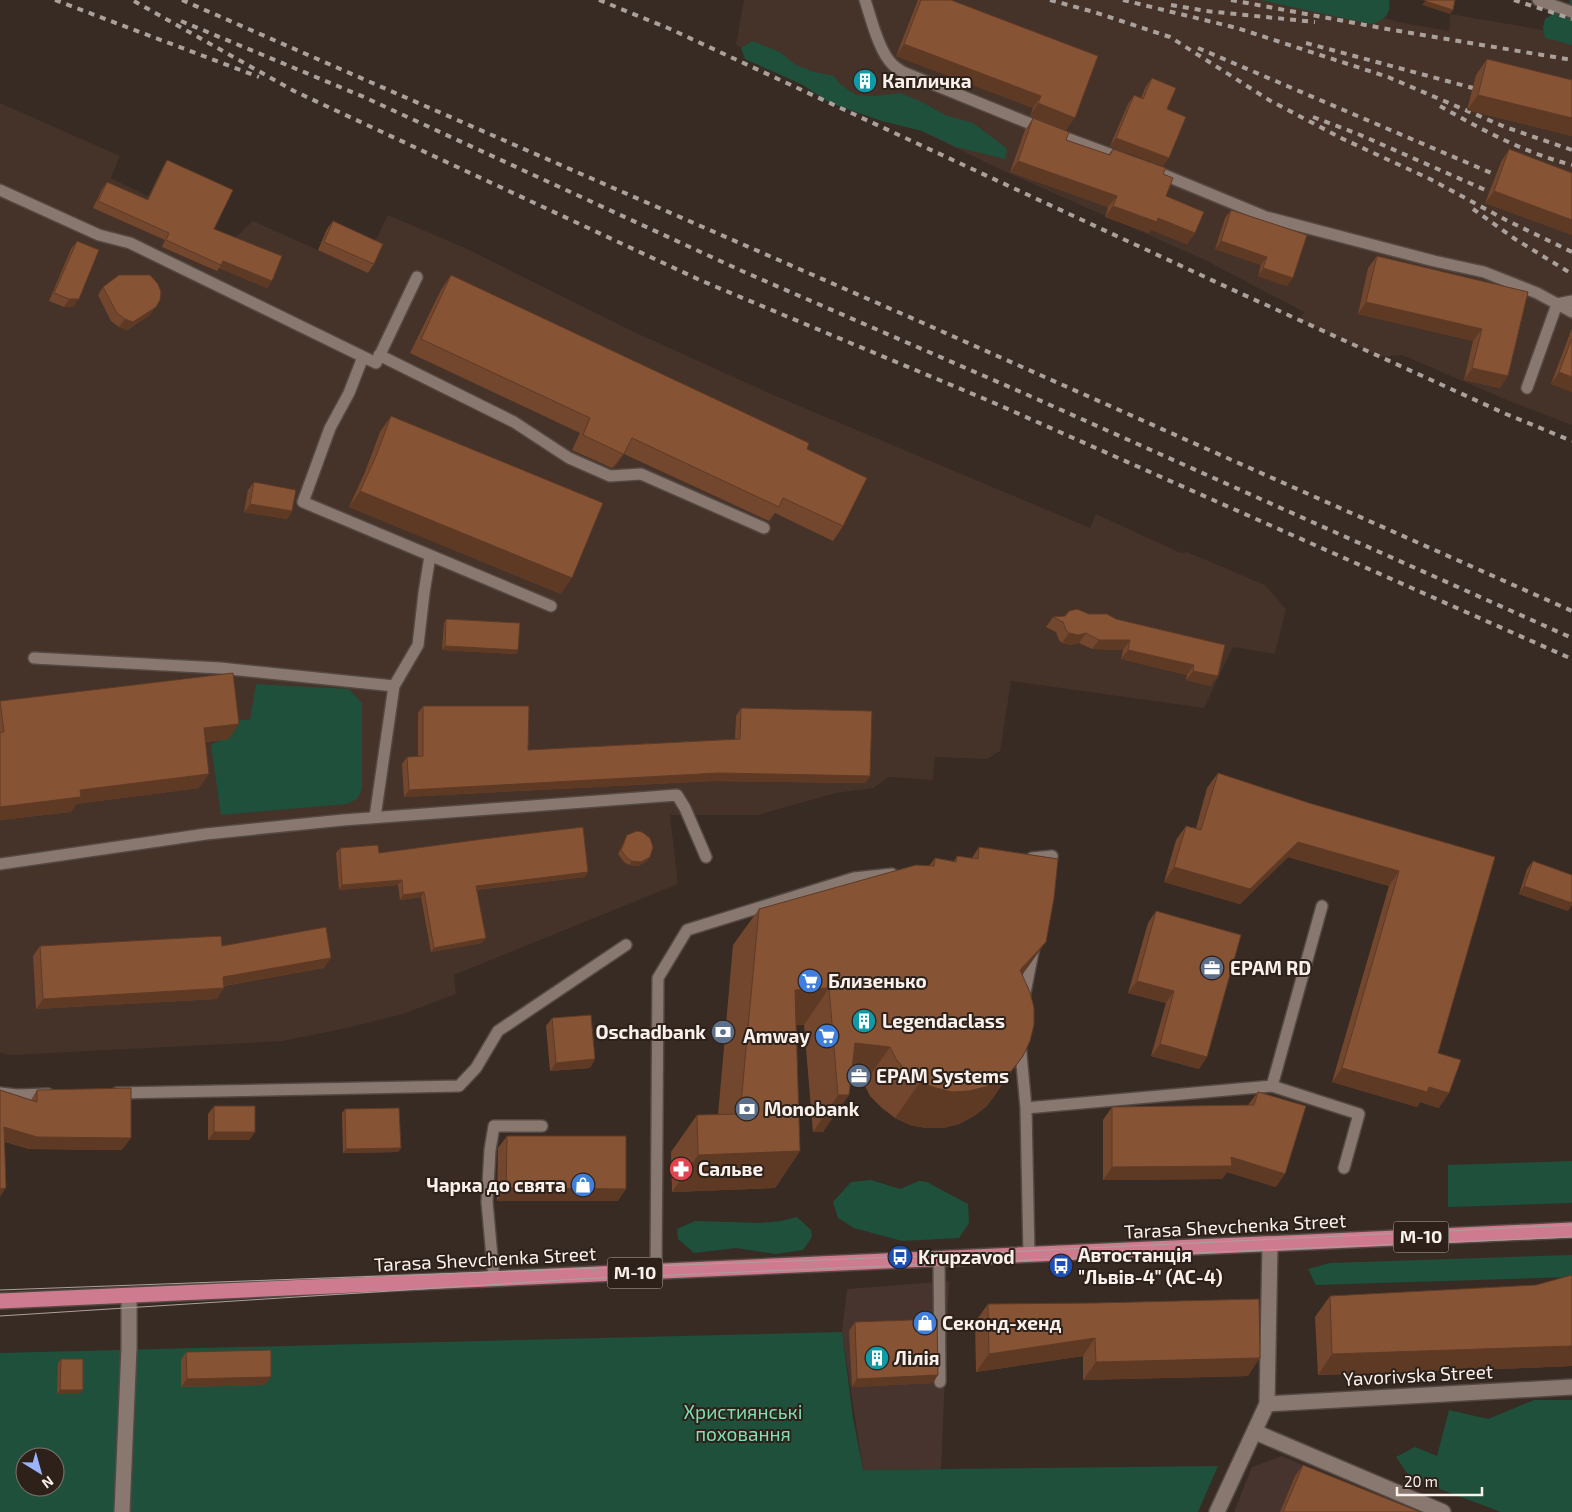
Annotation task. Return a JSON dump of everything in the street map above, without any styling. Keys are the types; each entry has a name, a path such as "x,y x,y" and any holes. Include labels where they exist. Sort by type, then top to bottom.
{"main road":[{"name":"Tarasa Shevchenka Street","path":"0,1301 1572,1230"}],"street":[{"path":"1218,1512 1267,1404 1270,1244"},
{"path":"122,1512 130,1348 129,1296"},
{"name":"Yavorivska Street","path":"1267,1404 1572,1386"},
{"path":"1255,1432 1443,1512"}],"lane":[{"path":"865,0 885,54 892,65 903,72 1058,135 1175,178 1266,217 1434,262 1484,272 1537,293 1572,312"},
{"path":"1538,0 1572,12"},
{"path":"0,190 99,235 130,243 376,364 417,277"},
{"path":"1557,304 1572,301"},
{"path":"1527,388 1557,304"},
{"path":"379,355 514,422 569,458 610,476 641,474 764,528"},
{"path":"363,357 349,393 330,428 302,502 551,606"},
{"path":"375,817 394,686 418,645 430,556"},
{"path":"34,658 220,668 394,686"},
{"path":"0,864 206,834 375,817 677,795 685,808 706,857"},
{"path":"1022,860 1052,856 1046,885"},
{"path":"656,1272 658,978 687,930 854,878 903,873"},
{"path":"1272,1086 1322,906"},
{"path":"1022,1009 1037,933"},
{"path":"106,1093 459,1086 476,1068 498,1031 626,944"},
{"path":"1018,1028 1026,1108 1030,1255"},
{"path":"1026,1108 1272,1086 1359,1114 1344,1168"},
{"path":"0,1093 17,1095 57,1094"},
{"path":"494,1279 487,1202 490,1150 494,1126 542,1126"},
{"path":"939,1260 940,1382"}],"shaded area":[{"path":"744,0 1321,0 1369,12 1398,22 1449,31 1450,14 1572,35 1572,425 1514,403 1402,355 1381,357 1299,320 1304,312 1205,260 997,168 832,87 736,45"},
{"path":"0,103 120,156 111,178 234,238 253,221 318,250 371,249 388,215 467,249 632,331 771,394 1090,528 1096,514 1181,553 1187,552 1265,585 1286,609 1275,654 1233,647 1204,708 1011,681 1000,751 987,759 935,757 933,780 889,777 873,788 836,793 758,815 670,815 678,884 454,975 456,994 403,1014 283,1041 11,1055 0,1053"},
{"path":"949,1281 941,1469 863,1470 842,1332 847,1289"},
{"path":"1282,1456 1412,1512 1234,1512 1252,1467"}],"green space":[{"path":"1260,0 1389,0 1390,5 1386,16 1371,24"},
{"path":"1569,0 1572,0 1572,45 1545,38 1543,28 1545,19 1570,4"},
{"path":"752,41 780,52 796,65 814,72 834,76 840,84 856,95 876,96 900,93 920,101 945,115 973,123 1005,147 1007,150 1005,159 956,147 922,131 882,121 830,103 803,85 745,59 741,48"},
{"path":"256,684 349,689 362,703 362,789 357,799 347,804 221,815 211,745 230,735 230,720 250,720"},
{"path":"1572,1161 1572,1203 1448,1207 1448,1165"},
{"path":"871,1180 900,1189 919,1181 927,1182 968,1204 969,1223 959,1238 902,1241 854,1228 838,1218 833,1202 851,1182"},
{"path":"797,1217 811,1230 812,1237 803,1250 776,1254 736,1248 694,1253 678,1239 677,1229 695,1221 760,1223"},
{"path":"1572,1255 1572,1277 1316,1285 1308,1269 1330,1263"},
{"name":"Християнські поховання","path":"842,1332 853,1418 863,1470 1218,1466 1198,1512 0,1512 0,1353"},
{"path":"1534,1400 1572,1400 1572,1512 1501,1512 1437,1488 1407,1473 1396,1457 1415,1447 1437,1456 1449,1410 1488,1419"}],"building":[{"path":"921,0 951,0 1098,56 1075,118 1038,103 1041,96 904,44"},
{"path":"1425,0 1455,0 1453,10"},
{"path":"1487,59 1572,80 1572,118 1478,95"},
{"path":"1152,78 1176,88 1167,109 1186,117 1169,158 1116,138 1134,95 1143,99"},
{"path":"1033,118 1069,132 1066,140 1110,155 1113,149 1166,168 1163,174 1173,178 1166,196 1204,212 1195,233 1158,218 1157,222 1113,206 1117,196 1018,161"},
{"path":"1509,149 1572,173 1572,220 1494,191"},
{"path":"167,160 233,190 214,229 282,256 272,281 223,261 221,265 166,240 169,233 98,201 107,182 148,200"},
{"path":"1231,210 1307,235 1293,278 1263,268 1267,257 1221,241"},
{"path":"333,221 383,244 374,264 324,242"},
{"path":"77,241 99,250 79,299 69,299 54,293"},
{"path":"1377,256 1528,292 1508,376 1472,368 1482,329 1366,302"},
{"path":"119,275 150,275 158,284 161,292 160,300 156,307 133,322 117,313 103,287"},
{"path":"451,275 809,443 807,449 867,478 843,526 783,498 779,507 632,438 623,454 583,435 590,418 421,339"},
{"path":"1572,338 1572,377 1559,372"},
{"path":"391,416 603,503 572,578 360,491"},
{"path":"254,482 296,490 292,511 250,504"},
{"path":"1077,609 1089,614 1107,614 1116,619 1225,645 1218,676 1193,671 1194,665 1128,650 1130,640 1099,640 1086,633 1078,635 1069,633 1063,622 1053,617 1065,616 1069,611"},
{"path":"446,619 520,623 518,650 445,646"},
{"path":"233,673 239,724 204,728 209,774 80,790 81,797 0,807 0,732 4,732 0,701"},
{"path":"423,706 529,706 528,750 740,739 741,708 872,711 870,776 719,773 409,790 407,757 423,756"},
{"path":"1218,773 1309,803 1495,857 1438,1053 1461,1060 1449,1093 1429,1087 1427,1092 1342,1068 1399,871 1298,842 1250,889 1174,867 1186,826 1201,830"},
{"path":"583,827 588,872 476,886 486,938 434,948 424,892 403,895 402,880 342,885 340,848 378,845 379,853"},
{"path":"637,831 650,838 653,847 650,857 641,862 632,861 627,858 621,850 627,835"},
{"name":"Legendaclass","path":"979,847 1058,859 1054,898 1046,942 1020,970 1030,992 1034,1008 1034,1025 1030,1041 1023,1056 1013,1069 1000,1080 985,1087 969,1091 952,1092 920,1082 907,1072 896,1059 890,1047 855,1043 849,1095 838,1095 829,988 795,990 800,1151 698,1155 697,1115 740,1114 759,909 916,865 934,866 935,858 956,862 957,856 978,859"},
{"path":"1533,861 1572,875 1572,903 1524,886"},
{"path":"1156,911 1241,935 1207,1057 1160,1044 1174,991 1137,981"},
{"path":"326,927 331,958 223,977 224,988 43,999 40,946 221,936 222,946"},
{"path":"591,1015 595,1059 556,1063 552,1018"},
{"path":"131,1088 131,1138 37,1137 4,1127 6,1188 0,1189 0,1090 37,1102 37,1090"},
{"path":"1258,1092 1306,1106 1285,1174 1231,1157 1232,1166 1112,1167 1112,1107 1254,1105"},
{"path":"214,1106 255,1106 255,1132 214,1132"},
{"path":"399,1108 401,1148 346,1149 345,1109"},
{"path":"507,1136 626,1136 626,1189 506,1188"},
{"path":"1572,1275 1572,1346 1332,1354 1330,1296 1536,1285"},
{"path":"1259,1299 1260,1358 1096,1362 1095,1338 989,1354 988,1304"},
{"path":"937,1319 938,1375 857,1379 855,1322"},
{"path":"271,1350 271,1377 187,1379 186,1352"},
{"path":"61,1359 83,1359 83,1390 60,1390"},
{"path":"1303,1465 1420,1512 1283,1512"}],"tram line":[{"path":"0,1290 900,1257 1572,1225"},
{"path":"0,1316 578,1279 1572,1237"}],"railway":[{"path":"55,0 259,77"},
{"path":"182,0 914,319 1572,611"},
{"path":"599,0 668,28 1231,289 1506,414 1572,441"},
{"path":"1050,0 1170,37 1269,100 1343,139 1430,179 1506,220 1572,252"},
{"path":"1123,0 1237,28 1388,77 1505,127 1572,150"},
{"path":"1231,0 1387,29 1572,60"},
{"path":"1514,0 1572,19"},
{"path":"134,1 294,91 702,281 992,402 1572,659"},
{"path":"1171,5 1206,11 1315,22"},
{"path":"181,21 364,97 742,271 1021,392 1572,638"},
{"path":"1306,43 1473,88"},
{"path":"1198,48 1496,175"},
{"path":"1440,106 1504,140 1537,154 1572,165"},
{"path":"1313,117 1358,134 1490,192"},
{"path":"1473,209 1515,239 1572,274"}],"place":[{"name":"Капличка","path":"865,81"},
{"name":"EPAM RD","path":"1212,968"},
{"name":"Близенько","path":"810,981"},
{"name":"Legendaclass","path":"864,1021"},
{"name":"Oschadbank","path":"723,1032"},
{"name":"Amway","path":"827,1036"},
{"name":"EPAM Systems","path":"859,1076"},
{"name":"Monobank","path":"747,1109"},
{"name":"Сальве","path":"681,1169"},
{"name":"Чарка до свята","path":"583,1185"},
{"name":"Krupzavod","path":"900,1257"},
{"name":"Автостанція \"Львів-4\" (АС-4)","path":"1061,1266"},
{"name":"Секонд-хенд","path":"925,1323"},
{"name":"Лілія","path":"877,1358"}]}
